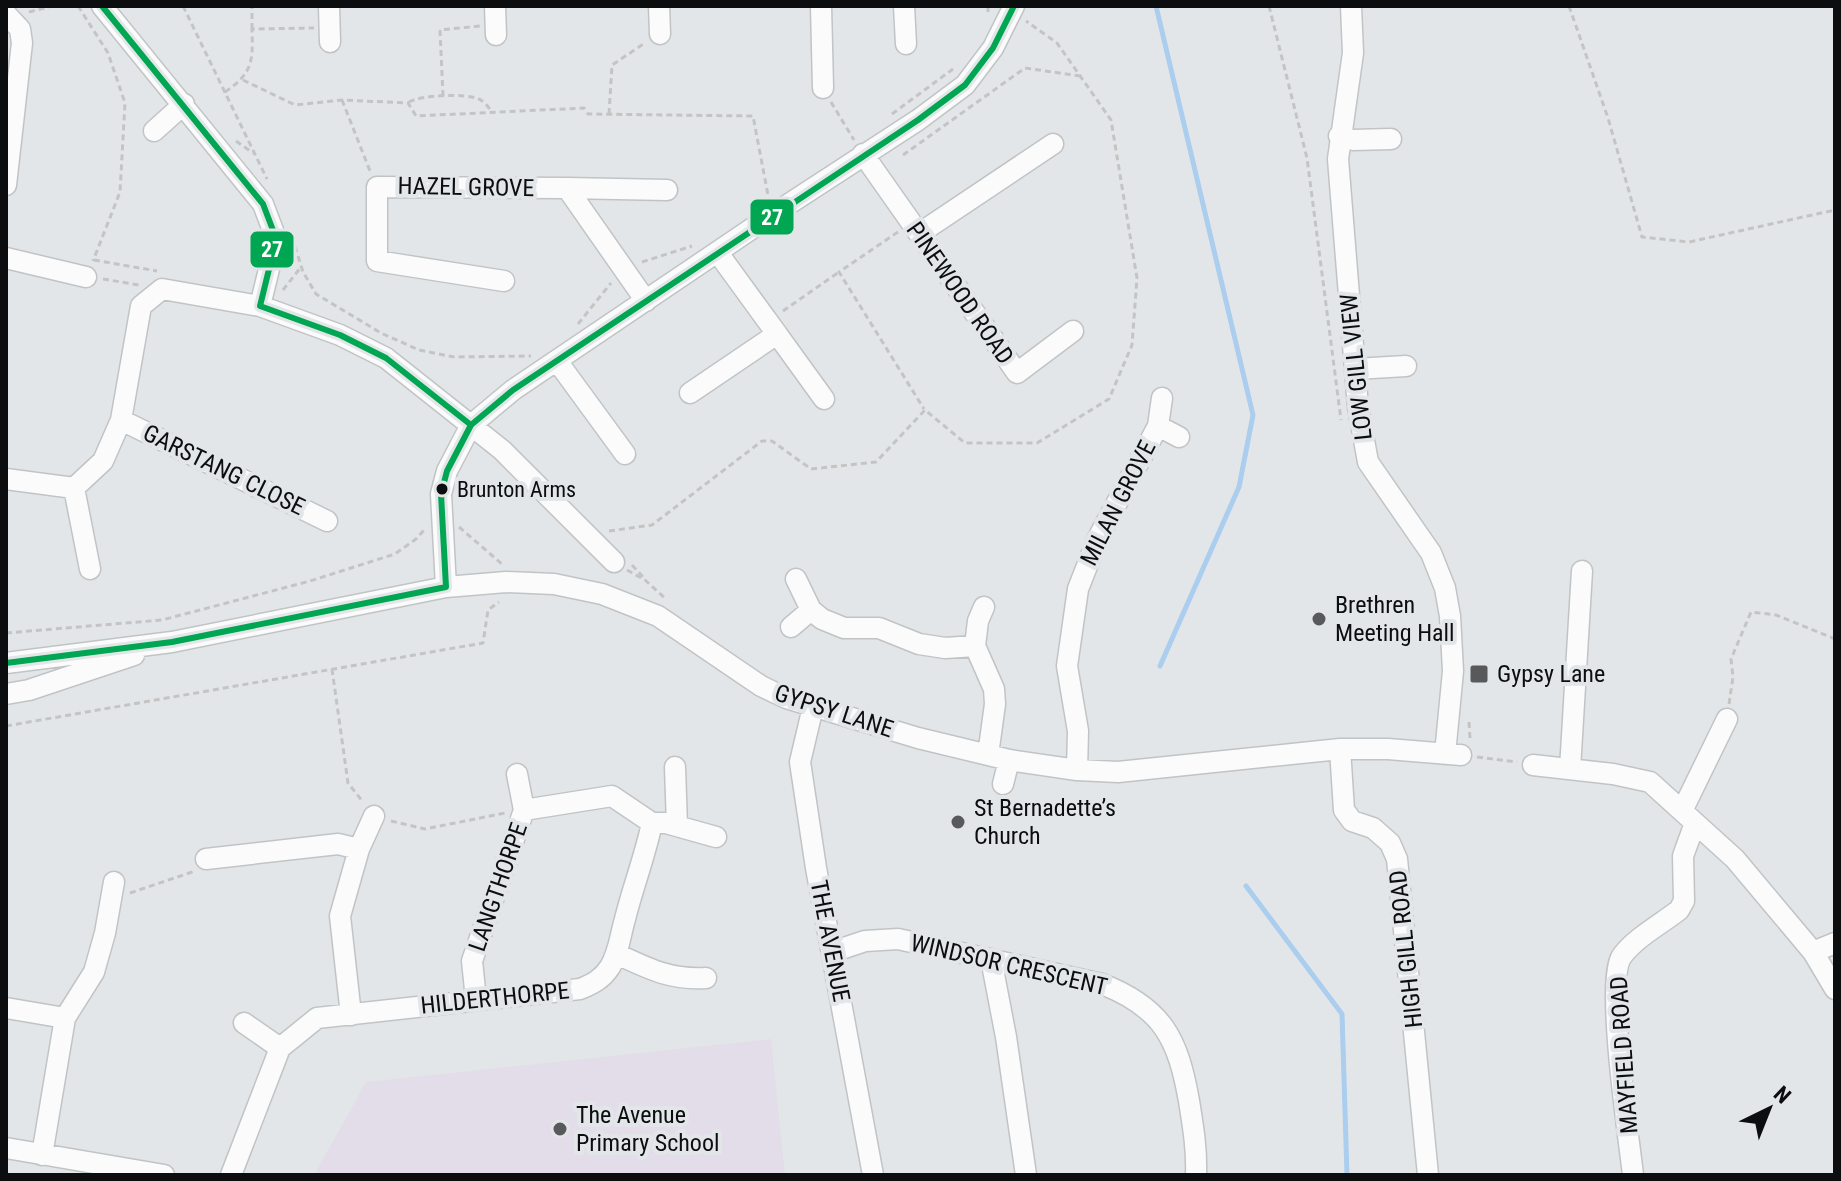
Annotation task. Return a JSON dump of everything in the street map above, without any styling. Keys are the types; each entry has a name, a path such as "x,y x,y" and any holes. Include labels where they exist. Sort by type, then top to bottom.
{"street":[{"path":"102,6 263,204 274,233 262,297"},
{"path":"329,6 330,34"},
{"path":"659,6 660,34"},
{"path":"821,6 823,88"},
{"path":"904,6 906,44"},
{"name":"LOW GILL VIEW","path":"1351,6 1354,44 1338,159 1359,420 1368,462 1431,553 1445,588 1453,671 1453,755"},
{"path":"446,587 441,494 447,471 471,425 513,390 918,120 965,85 993,48 1013,9"},
{"path":"6,185 22,43 20,29 7,15"},
{"path":"154,131 184,104"},
{"path":"1339,136 1353,140 1391,139"},
{"path":"916,228 1053,144"},
{"name":"PINEWOOD ROAD","path":"863,154 1017,373 1073,331"},
{"name":"HAZEL GROVE","path":"504,281 377,261 377,187 667,190"},
{"name":"HAZEL GROVE","path":"567,188 646,301"},
{"path":"718,253 824,399"},
{"path":"6,258 88,268"},
{"path":"74,488 103,461 121,420 141,306 161,280 262,297 386,358 502,450 614,562"},
{"path":"690,393 772,328"},
{"path":"557,361 625,454"},
{"path":"1355,369 1406,366"},
{"name":"MILAN GROVE","path":"1077,770 1078,731 1067,666 1078,589 1098,538 1158,426 1162,398"},
{"name":"GARSTANG CLOSE","path":"121,420 327,521"},
{"name":"MILAN GROVE","path":"1158,426 1179,437"},
{"path":"6,479 74,488"},
{"path":"74,488 90,569"},
{"path":"1570,769 1582,571"},
{"path":"796,579 811,610 822,619 844,628 879,628 919,644 945,648 975,646"},
{"name":"GYPSY LANE","path":"172,642 446,587 506,582 554,584 602,594 658,616 761,686 813,707 918,738 1009,760 1077,770 1118,772 1340,749 1388,749 1453,755"},
{"path":"984,607 978,621 975,646 994,689 988,755"},
{"path":"791,627 811,610"},
{"path":"6,663 172,642"},
{"path":"6,694 29,690 172,642"},
{"name":"THE AVENUE","path":"813,707 800,762 816,868 873,1175"},
{"name":"MAYFIELD ROAD","path":"1633,1175 1617,1017 1616,971 1621,957 1679,910 1684,901 1683,856 1688,817 1727,719"},
{"name":"HIGH GILL ROAD","path":"1340,749 1344,810 1352,821 1373,828 1390,843 1397,859 1428,1175"},
{"path":"1003,784 1009,760"},
{"path":"1533,765 1650,782 1735,859 1813,952 1835,989"},
{"path":"675,767 677,826"},
{"name":"LANGTHORPE","path":"476,999 472,961 524,810 517,774"},
{"path":"524,810 612,796 652,823 677,826 716,837"},
{"path":"351,1015 340,916 359,849 374,816"},
{"name":"HILDERTHORPE","path":"231,1175 280,1048 317,1018 476,999 510,998 580,989 596,983 617,954 652,823"},
{"path":"206,859 338,844 359,849"},
{"path":"42,1155 65,1018 94,972 114,882"},
{"name":"WINDSOR CRESCENT","path":"832,952 865,941 898,939 1102,984 1126,993 1147,1008 1168,1032 1182,1063 1197,1147 1196,1175"},
{"path":"1813,952 1835,943"},
{"path":"617,954 681,979 706,978"},
{"path":"991,959 1026,1175"},
{"path":"6,1008 65,1018"},
{"path":"244,1023 280,1048"},
{"path":"6,1148 164,1175"}],"path":[{"path":"7,15 52,6"},
{"path":"78,6 108,53 125,103 120,192 88,268"},
{"path":"183,6 271,188"},
{"path":"224,92 243,80 253,58 252,6"},
{"path":"988,6 988,17"},
{"path":"1269,6 1307,158 1337,403 1343,426"},
{"path":"1569,6 1608,118 1642,237 1689,242 1835,210"},
{"path":"839,272 925,410 965,443 1037,443 1109,399 1132,345 1137,278 1111,120 1057,43 1013,9"},
{"path":"443,96 440,30 496,22"},
{"path":"252,29 330,34"},
{"path":"609,114 612,65 660,34"},
{"path":"892,114 953,68"},
{"path":"903,155 1025,68 1080,76"},
{"path":"243,80 295,105 342,100 408,103 416,97 443,96 479,99 493,113"},
{"path":"823,88 863,154"},
{"path":"342,100 377,187"},
{"path":"408,103 416,116 584,108 588,114 753,116 772,215"},
{"path":"772,328 839,272 916,228"},
{"path":"290,230 301,267 316,294 381,333 419,350 454,357 537,355 557,361"},
{"path":"573,329 623,268 699,244"},
{"path":"262,297 279,295 301,267"},
{"path":"88,268 161,280"},
{"path":"88,268 161,280"},
{"path":"592,539 603,532 652,525 762,441 772,441 811,469 876,462 925,410"},
{"path":"6,633 162,620 236,601 395,554 416,539 428,524 456,524 505,567 509,601 495,602 488,610 483,643 6,726"},
{"path":"614,562 645,580 673,606"},
{"path":"1727,719 1733,677 1731,659 1751,612 1776,615 1835,639"},
{"path":"332,669 348,783 374,816 425,829 524,810"},
{"path":"1453,755 1533,765"},
{"path":"114,882 129,893 205,868 206,859"}],"shaded area":[{"name":"The Avenue Primary School","path":"771,1039 785,1175 314,1175 366,1082"}],"waterway":[{"path":"1156,6 1253,415 1239,487 1160,666"},
{"path":"1246,886 1342,1014 1347,1175"}],"transit line":[{"name":"27","path":"102,6 263,204 274,233 260,306 340,335 386,358 471,425"},
{"name":"27","path":"6,663 172,642 446,587 441,494 447,471 471,425 513,390 918,120 965,85 993,48 1014,6"}],"place":[{"name":"Brunton Arms","path":"442,489"},
{"name":"Brethren Meeting Hall","path":"1319,619"},
{"name":"Gypsy Lane","path":"1479,674"},
{"name":"St Bernadette’s Church","path":"958,822"},
{"name":"The Avenue Primary School","path":"560,1129"}]}
